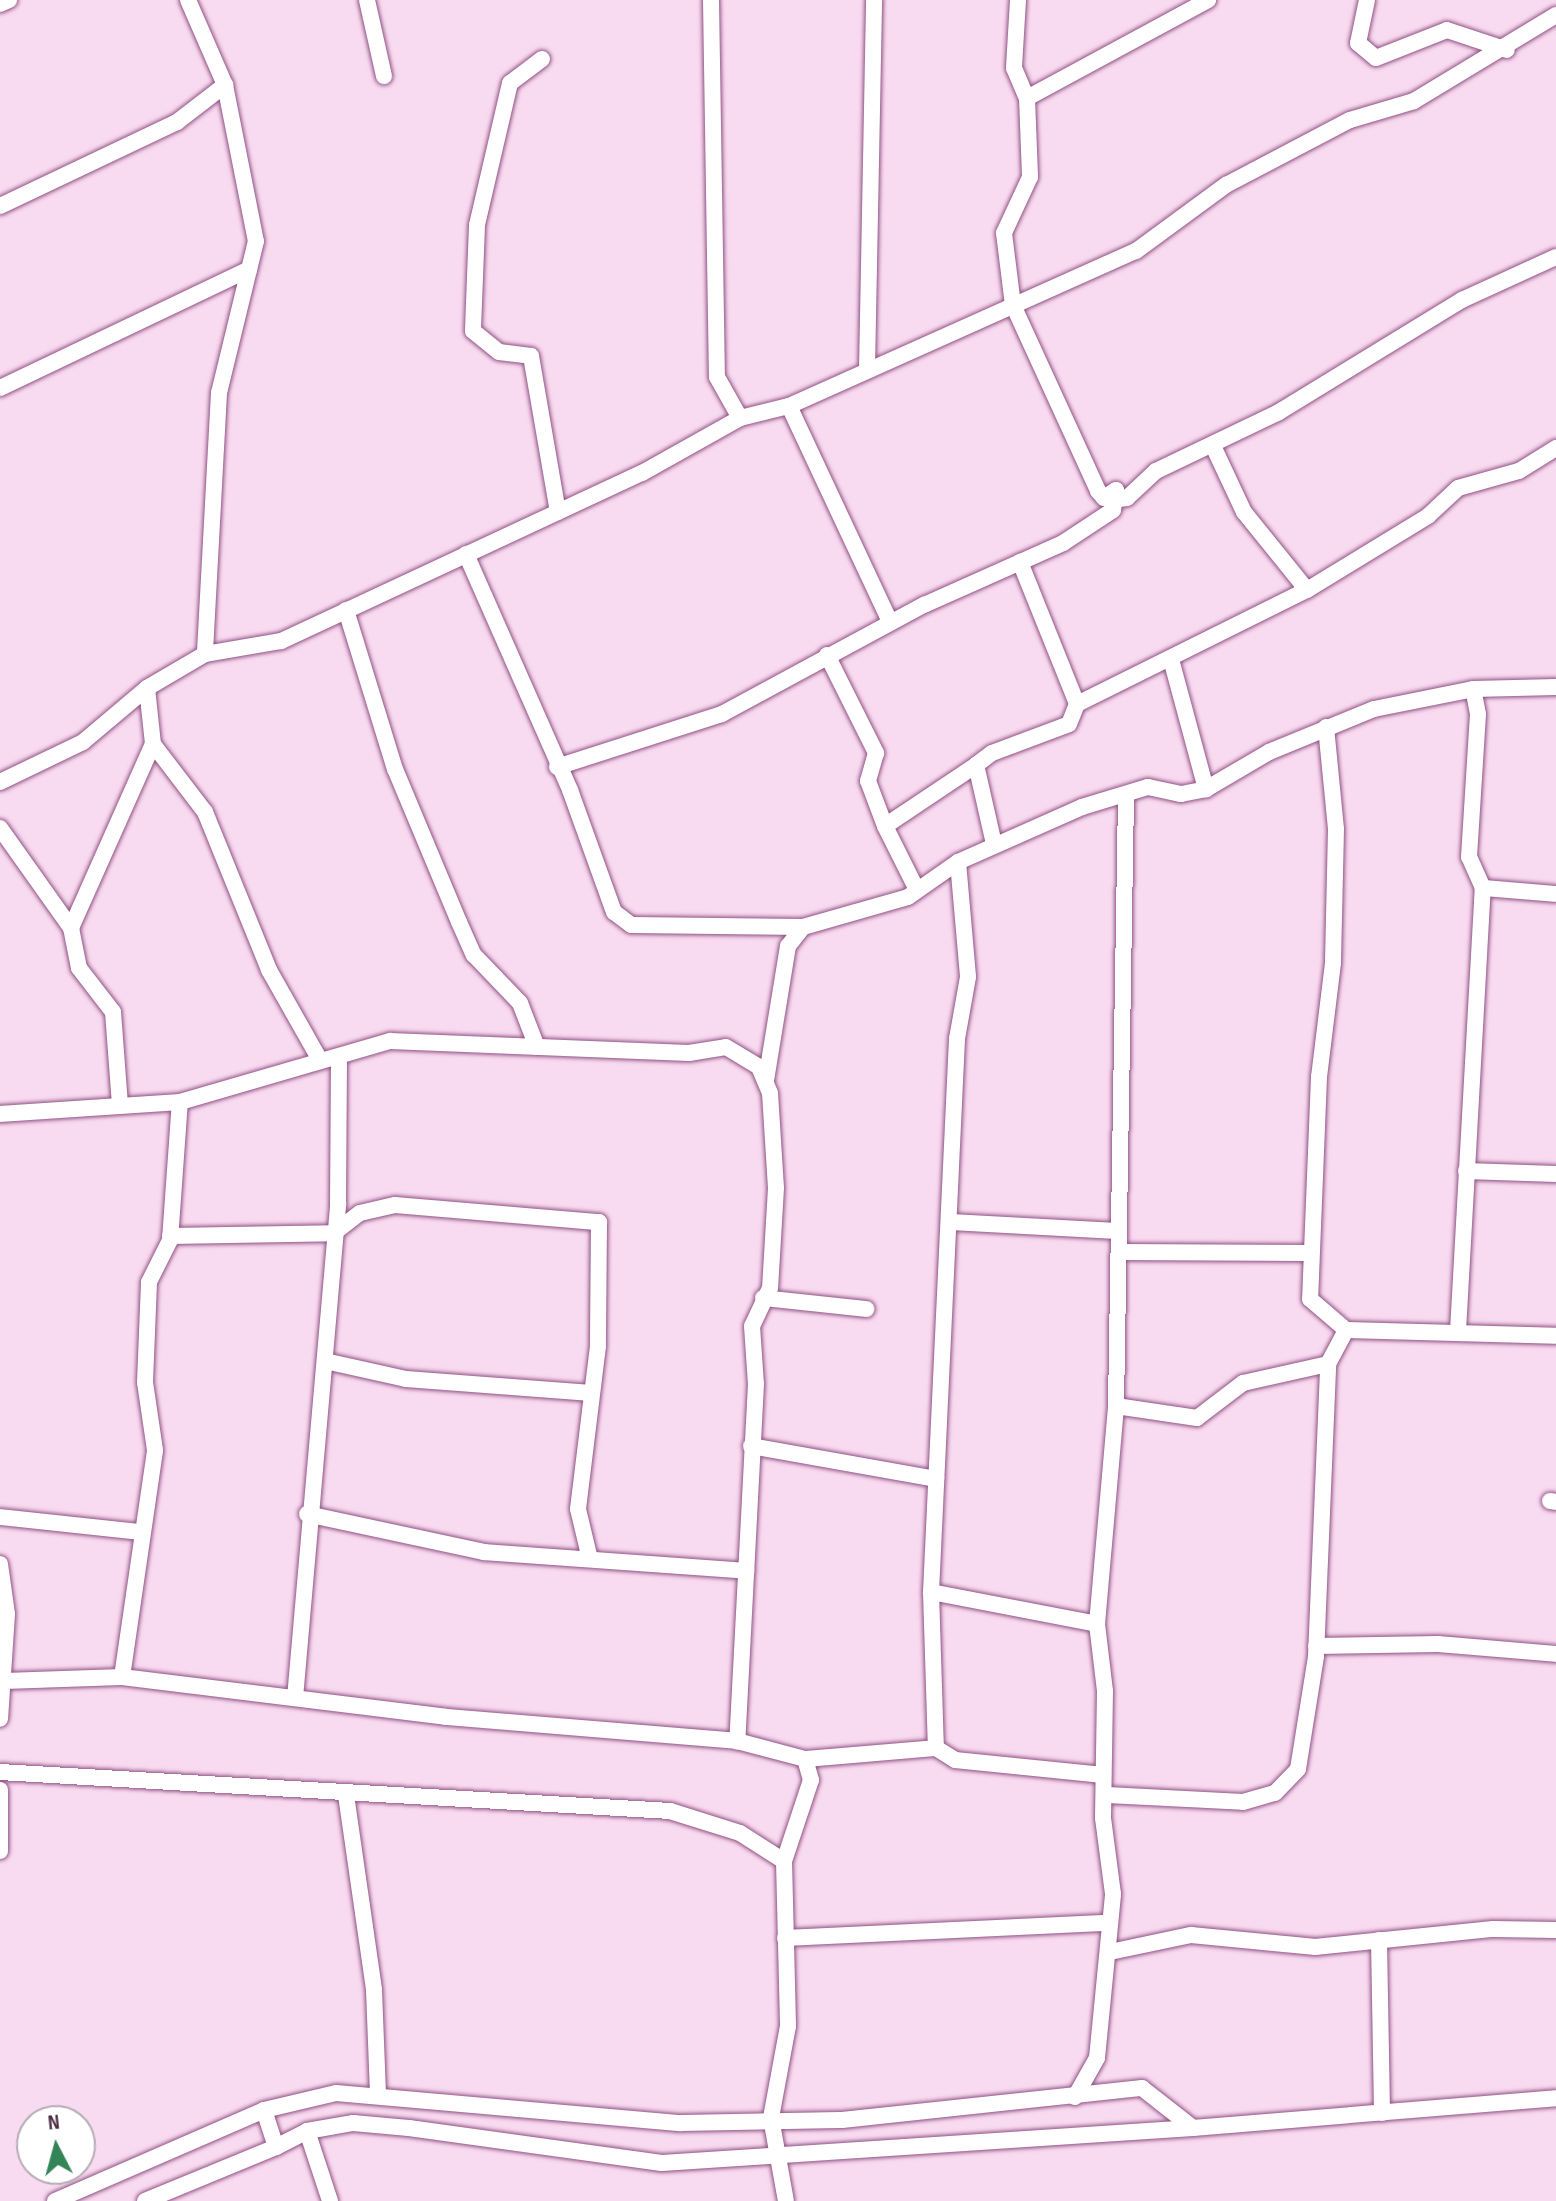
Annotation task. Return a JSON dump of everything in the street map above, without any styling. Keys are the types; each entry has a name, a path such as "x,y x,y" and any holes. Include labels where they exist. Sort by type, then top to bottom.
{"street":[{"path":"0,4 9,0"},
{"path":"188,0 225,85 256,241 219,393 205,654"},
{"path":"367,0 384,76"},
{"path":"711,0 717,377 740,418"},
{"path":"867,369 874,0"},
{"path":"1018,0 1014,68 1027,98 1030,177 1004,233 1013,305 1098,491 1104,498 1116,490"},
{"path":"1027,98 1208,0"},
{"path":"1367,0 1358,43 1376,58 1447,30 1507,50"},
{"path":"1,777 83,742 147,688 205,654 281,641 558,512 740,418 789,406 1136,251 1226,185 1350,120 1382,116 1507,50 1556,15"},
{"path":"542,59 510,83 477,225 473,331 499,352 531,356 558,512"},
{"path":"0,206 177,122 225,85"},
{"path":"1116,490 1119,499 1127,498 1156,471 1214,448 1462,300 1556,257"},
{"path":"0,388 249,269"},
{"path":"789,406 890,622"},
{"path":"1214,448 1244,512 1307,590"},
{"path":"1077,704 1172,663 1307,590 1428,516 1458,488 1519,471 1556,448"},
{"path":"557,767 722,714 890,622 1020,562 1113,510 1116,490"},
{"path":"466,554 557,767 614,912 631,925 803,927 917,890 958,862 1082,807 1126,797 1148,787 1181,794 1206,789 1326,727 1473,689 1556,687"},
{"path":"885,826 1018,739 1069,724 1077,704 1020,562"},
{"path":"346,610 395,769 459,922 474,955 520,1003 537,1047"},
{"path":"827,655 876,753 868,781 885,826 917,890"},
{"path":"1172,663 1206,789"},
{"path":"71,928 153,744 147,688"},
{"path":"1458,1331 1483,888 1469,857 1478,714 1473,689"},
{"path":"1326,727 1336,829 1333,963 1308,1253 1310,1299 1346,1330 1556,1336"},
{"path":"153,744 205,812 269,970 320,1060"},
{"path":"976,765 994,844"},
{"path":"1075,2097 1097,2058 1110,1952 1108,1923 1113,1894 1103,1775 1105,1691 1097,1624 1116,1406 1126,797"},
{"path":"0,828 71,928 79,968 113,1012 120,1105"},
{"path":"936,1748 931,1592 951,1222 957,1039 968,977 958,862"},
{"path":"1483,888 1556,894"},
{"path":"737,1741 751,1446 752,1326 763,1298 776,1188 766,1080 788,946 803,927"},
{"path":"0,1114 180,1102 390,1041 689,1053 726,1047 748,1056 766,1080"},
{"path":"295,1698 307,1514 325,1361 338,1203 339,1057"},
{"path":"122,1677 139,1595 140,1532 155,1450 145,1382 149,1282 170,1236 180,1102"},
{"path":"1466,1171 1556,1174"},
{"path":"338,1203 360,1213 435,1206 599,1222 591,1393 578,1509 589,1555"},
{"path":"170,1236 334,1233 360,1213"},
{"path":"951,1222 1117,1231"},
{"path":"1120,1252 1308,1253"},
{"path":"763,1298 866,1309"},
{"path":"1107,1795 1243,1802 1275,1793 1298,1769 1316,1646 1328,1364 1346,1330"},
{"path":"325,1361 406,1379 591,1393"},
{"path":"1116,1406 1197,1418 1243,1383 1328,1364"},
{"path":"751,1446 936,1479"},
{"path":"307,1514 484,1552 589,1555 746,1571"},
{"path":"0,1517 140,1532"},
{"path":"0,1564 4,1681 0,1719"},
{"path":"931,1592 1097,1624"},
{"path":"1316,1646 1438,1644 1556,1654"},
{"path":"4,1681 122,1677 295,1698 737,1741 805,1759 936,1748 955,1760 1103,1775"},
{"path":"786,2201 771,2118 788,2026 784,1861 811,1780 805,1759"},
{"path":"0,1772 346,1795 670,1811 740,1833 784,1861"},
{"path":"0,1790 0,1851"},
{"path":"346,1795 374,1990 378,2096"},
{"path":"785,1938 1108,1923"},
{"path":"1110,1952 1191,1935 1315,1947 1379,1940 1556,1930"},
{"path":"1379,1940 1382,2113"},
{"path":"55,2201 264,2110 336,2093 681,2123 771,2118 842,2120 1142,2088 1193,2128"},
{"path":"145,2201 307,2131 353,2123 662,2163 1193,2128 1556,2098"},
{"path":"264,2110 276,2147"},
{"path":"307,2131 330,2201"}]}
